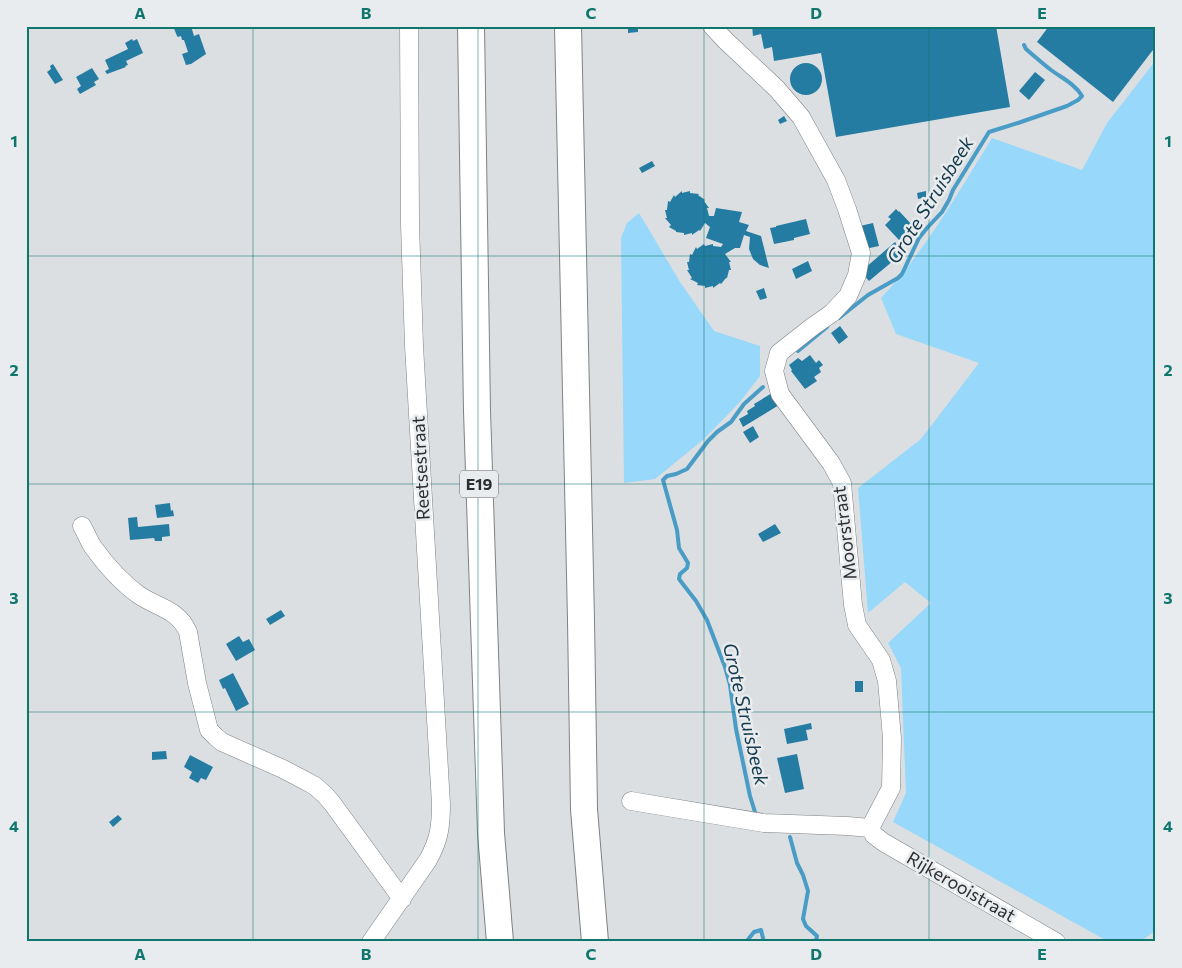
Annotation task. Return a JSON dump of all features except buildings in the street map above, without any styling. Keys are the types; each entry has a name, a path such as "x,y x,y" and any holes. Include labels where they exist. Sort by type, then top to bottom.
{"highway":[{"name":"E19","path":"471,26 477,430 491,833 500,942"},
{"path":"568,26 584,809 595,942"}],"street":[{"name":"Reetsestraat","path":"371,942 402,899 436,846 442,804 414,346 410,224 409,26"},
{"name":"Moorstraat","path":"712,26 777,89 801,117 836,180 861,253 857,275 848,296 832,313 812,326 779,353 774,371 780,394 831,463 842,483 853,605 857,625 882,660 888,681 892,738 891,788 870,828"},
{"path":"82,526 92,546 127,585 141,596 172,612 184,625 188,632 197,683 209,730 222,742 283,769 315,786 332,803 402,899"},
{"path":"631,801 764,823 870,828"},
{"name":"Rijkerooistraat","path":"870,828 874,835 883,842 1056,942"}],"shaded area":[{"path":"1156,60 1156,930 1140,942 1109,942 893,822 906,793 901,668 888,643 931,603 905,582 868,613 858,488 921,439 979,363 896,334 881,298 926,241 992,138 1082,170 1107,123"},
{"path":"639,213 680,282 714,331 760,346 760,376 740,402 703,440 655,479 624,483 621,238 627,223"}],"waterway":[{"name":"Grote Struisbeek","path":"839,318 868,295 902,274 919,238 942,212 953,190 989,132 1067,106 1082,96 1072,85 1044,65 1024,45"},
{"name":"Grote Struisbeek","path":"798,351 827,327"},
{"name":"Grote Struisbeek","path":"755,812 736,729 730,685 725,667 707,620 696,601 679,579 680,574 687,568 688,563 679,548 677,530 663,480 667,476 687,469 708,441 731,422 744,404 763,387"},
{"name":"Grote Struisbeek","path":"790,837 797,863 808,891 803,919 806,926 817,936 816,941 813,942"},
{"name":"Grote Struisbeek","path":"746,942 754,932 761,930 764,942"}]}
